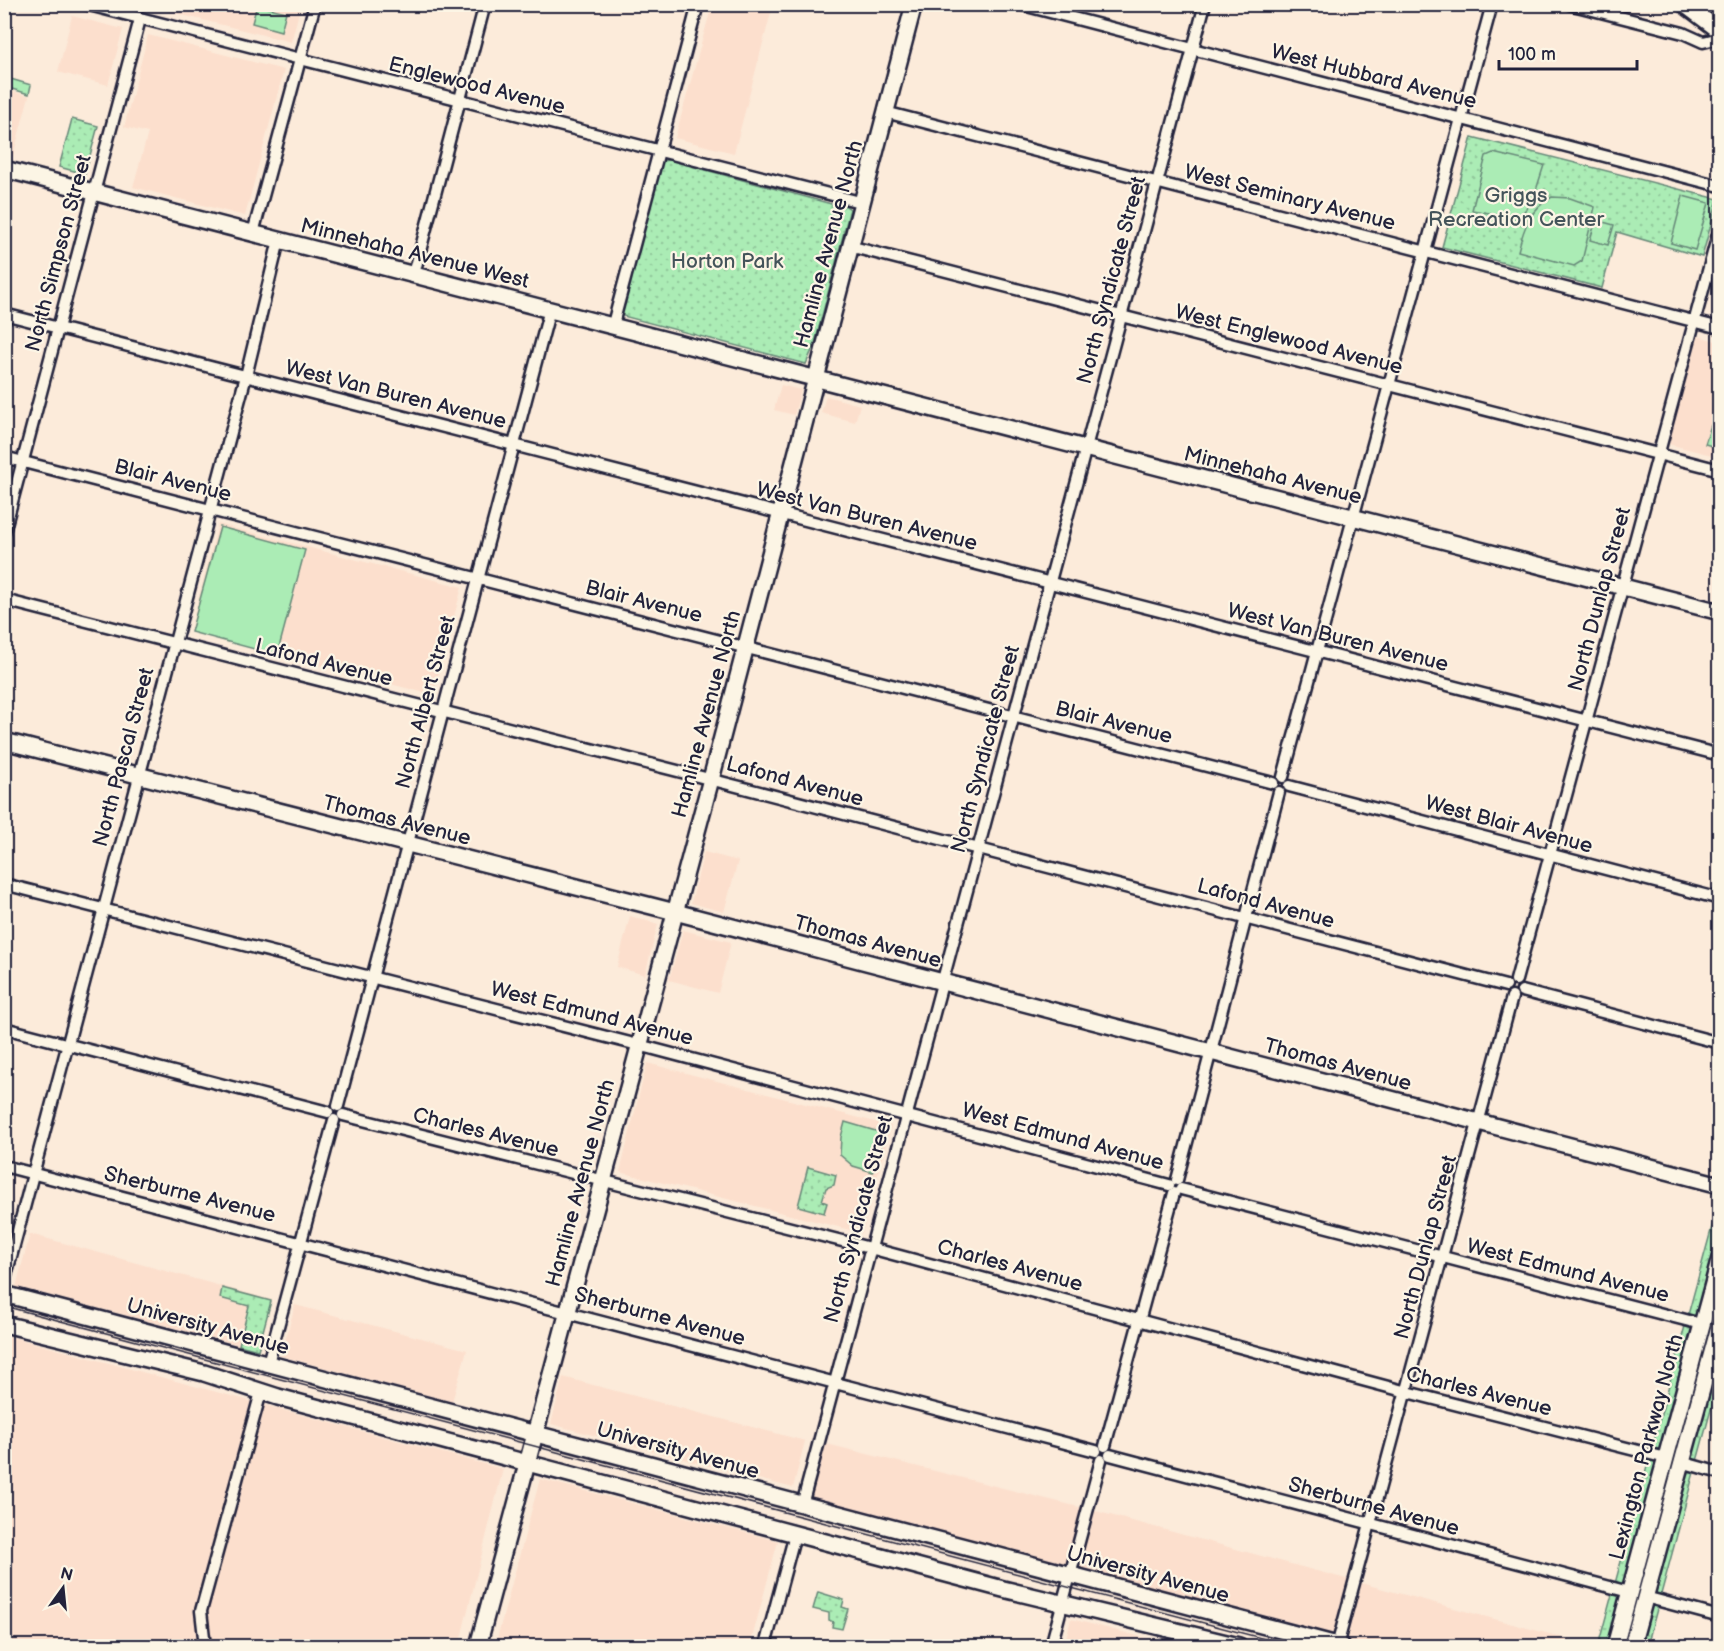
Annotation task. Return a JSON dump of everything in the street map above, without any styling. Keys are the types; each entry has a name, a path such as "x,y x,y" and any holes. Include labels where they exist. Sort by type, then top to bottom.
{"street":[{"name":"Englewood Avenue","path":"85,4 860,202"},
{"path":"253,233 315,4"},
{"path":"414,274 485,4"},
{"path":"613,324 698,4"},
{"name":"Hamline Avenue North","path":"525,1463 711,779 860,202 914,4"},
{"name":"West Hubbard Avenue","path":"1019,4 1719,186"},
{"name":"North Syndicate Street","path":"802,1504 1205,4"},
{"path":"1051,1647 1492,4"},
{"path":"1569,4 1683,33 1703,42 1719,38"},
{"path":"1684,4 1719,31"},
{"name":"North Simpson Street","path":"4,532 140,19"},
{"name":"West Seminary Avenue","path":"885,112 1719,328"},
{"name":"Minnehaha Avenue West","path":"4,169 816,378"},
{"name":"North Dunlap Street","path":"1516,980 1719,227"},
{"name":"North Pascal Street","path":"4,1283 246,376 279,240"},
{"name":"West Englewood Avenue","path":"849,246 1719,470"},
{"name":"North Albert Street","path":"268,1363 550,309"},
{"name":"West Van Buren Avenue","path":"4,314 1719,755"},
{"name":"Minnehaha Avenue","path":"816,378 1719,612"},
{"name":"Blair Avenue","path":"4,457 1281,784"},
{"name":"Lafond Avenue","path":"4,600 711,779 1506,986"},
{"name":"Thomas Avenue","path":"4,741 675,912 1719,1185"},
{"name":"West Blair Avenue","path":"1281,784 1719,899"},
{"name":"West Edmund Avenue","path":"4,884 906,1114 1442,1258 1701,1324"},
{"path":"1516,980 1521,984 1522,991 1518,996 1512,997 1506,993 1506,986 1510,981 1516,980"},
{"path":"1522,991 1719,1043"},
{"name":"North Dunlap Street","path":"1339,1646 1512,997"},
{"name":"Charles Avenue","path":"4,1028 870,1248 1407,1392 1666,1458"},
{"name":"Sherburne Avenue","path":"4,1166 1629,1592"},
{"name":"Lexington Parkway North","path":"1615,1647 1719,1258"},
{"name":"University Avenue","path":"4,1294 1339,1646"},
{"path":"4,1324 204,1373 261,1392 525,1463 1063,1604 1239,1647"},
{"name":"Lexington Parkway North","path":"1632,1647 1719,1327"},
{"path":"205,1647 201,1611 261,1392"},
{"path":"1681,1462 1719,1473"},
{"path":"478,1647 525,1463"},
{"path":"765,1647 795,1534"},
{"path":"1645,1597 1719,1617"}],"shaded area":[{"path":"142,5 301,5 291,42"},
{"path":"712,5 773,5 734,153 675,138"},
{"path":"72,16 123,29 108,85 58,72"},
{"path":"148,35 284,70 245,216 133,187 148,133 124,127"},
{"path":"4,89 29,96 13,156 5,153"},
{"path":"1698,336 1719,342 1719,457 1668,444"},
{"path":"781,385 801,390 794,415 774,410"},
{"path":"826,396 860,405 855,422 821,413"},
{"path":"218,524 462,587 433,695 190,632"},
{"path":"704,852 738,861 724,912 691,903"},
{"path":"630,916 658,924 645,975 617,967"},
{"path":"683,930 731,942 718,993 669,980"},
{"path":"647,1063 891,1126 862,1233 620,1172"},
{"path":"30,1234 272,1300 259,1350 16,1287"},
{"path":"295,1305 467,1350 452,1402 281,1356"},
{"path":"8,1336 503,1469 459,1646 5,1646 4,1350"},
{"path":"563,1377 805,1441 793,1488 551,1424"},
{"path":"823,1443 1099,1512 1594,1646 1360,1646 809,1501"},
{"path":"540,1479 778,1541 750,1646 495,1646"},
{"path":"1071,1619 1173,1645 1177,1646 1064,1646"}],"green space":[{"path":"257,5 286,12 281,31 252,23"},
{"path":"4,77 31,85 29,94 5,87"},
{"path":"72,119 98,126 85,174 59,167"},
{"name":"Griggs Recreation Center","path":"1472,137 1718,199 1702,257 1617,232 1602,288 1442,247"},
{"path":"1493,153 1544,165 1532,203 1521,214 1506,216 1472,210 1486,156"},
{"name":"Horton Park","path":"669,160 835,205 843,204 850,209 815,343 806,364 623,316 622,309 660,165 662,161"},
{"path":"1683,196 1709,203 1695,250 1671,243"},
{"path":"1552,197 1570,198 1595,207 1582,261 1574,266 1518,251 1533,213"},
{"path":"1596,220 1614,225 1608,245 1590,240"},
{"path":"1719,414 1719,448 1705,444 1711,425"},
{"path":"220,527 305,550 277,655 191,632"},
{"path":"845,1122 879,1132 883,1136 873,1172 853,1166 840,1155"},
{"path":"808,1167 836,1175 834,1185 826,1188 822,1201 827,1203 824,1213 798,1206"},
{"path":"1719,1201 1719,1380 1647,1646 1598,1646"},
{"path":"222,1288 271,1301 258,1350 239,1345 249,1306 220,1298"},
{"path":"818,1592 844,1600 842,1607 848,1609 842,1629 832,1627 833,1622 829,1620 829,1613 813,1609"}],"tram line":[{"path":"4,1306 1291,1646"}]}
